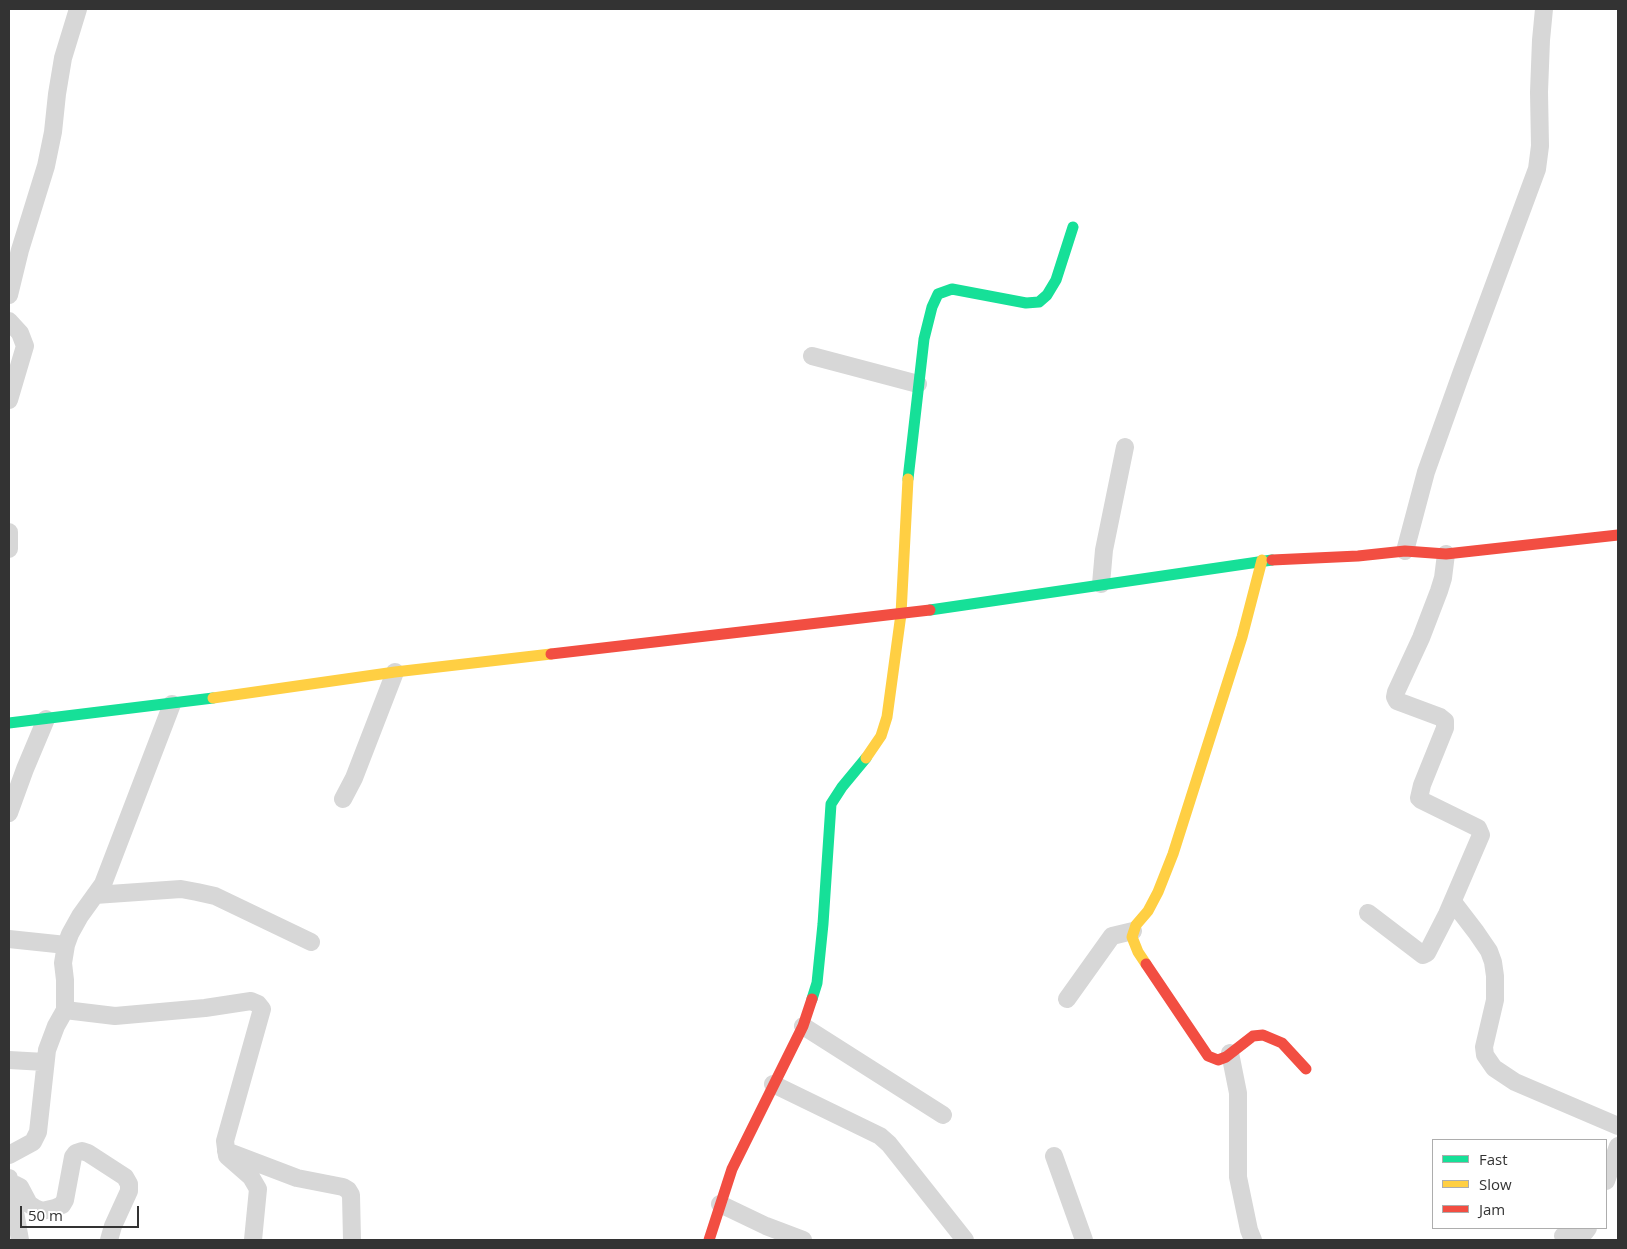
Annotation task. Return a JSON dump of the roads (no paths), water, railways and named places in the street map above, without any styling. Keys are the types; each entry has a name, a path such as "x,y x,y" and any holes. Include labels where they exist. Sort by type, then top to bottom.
{"street":[{"path":"9,295 20,250 46,166 53,132 63,58 78,9"},
{"path":"1405,551 1426,472 1537,168 1540,146 1539,92 1544,9"},
{"path":"709,1240 732,1169 803,1026 817,983 831,804 842,787 873,749 881,736 888,717 901,614 907,487 918,384 932,306 938,294 952,289 1026,303 1039,302 1047,295 1056,280 1073,227"},
{"path":"9,321 20,333 25,346 9,400"},
{"path":"812,356 918,384"},
{"path":"1100,584 1104,550 1125,447"},
{"path":"9,532 9,549"},
{"path":"9,723 172,704 395,672 901,614 1262,560 1358,556 1405,551 1446,554 1618,535"},
{"path":"1368,913 1423,955 1430,946 1452,902 1480,838 1481,832 1478,828 1421,800 1419,795 1445,728 1445,721 1440,717 1398,701 1395,698 1439,591 1443,578 1446,554"},
{"path":"1262,560 1242,637 1173,854 1158,892 1148,911 1133,931 1132,937 1138,952 1208,1056 1218,1060 1253,1036 1263,1035 1282,1043 1306,1069"},
{"path":"343,799 354,778 395,672"},
{"path":"9,1155 33,1142 38,1132 47,1050 56,1026 65,1010 63,963 66,945 80,916 103,884 172,704"},
{"path":"9,813 46,718"},
{"path":"95,895 182,889 197,892 215,896 311,942"},
{"path":"1452,902 1476,932 1488,951 1492,962 1495,976 1495,1000 1484,1047 1485,1055 1494,1068 1515,1082 1618,1126"},
{"path":"1068,999 1112,936 1133,931"},
{"path":"9,939 66,945"},
{"path":"65,1010 115,1016 205,1008 251,1001 258,1004 262,1009 261,1016 225,1141 227,1156 251,1177 258,1189 253,1240"},
{"path":"803,1026 943,1114"},
{"path":"1230,1053 1238,1093 1238,1177 1249,1230 1253,1240"},
{"path":"9,1060 45,1062"},
{"path":"773,1084 880,1136 889,1144 965,1240"},
{"path":"1607,1178 1618,1146"},
{"path":"226,1150 297,1178 343,1187 348,1190 351,1195 352,1240"},
{"path":"9,1181 20,1188 29,1204 35,1208 42,1210 55,1208 62,1205 65,1200 72,1157 82,1151 88,1153 125,1177 129,1184 129,1191 113,1226 109,1240"},
{"path":"1054,1156 1084,1240"},
{"path":"9,1181 20,1240"},
{"path":"720,1204 766,1226 803,1240"},
{"path":"1563,1236 1580,1235 1587,1229"}]}
